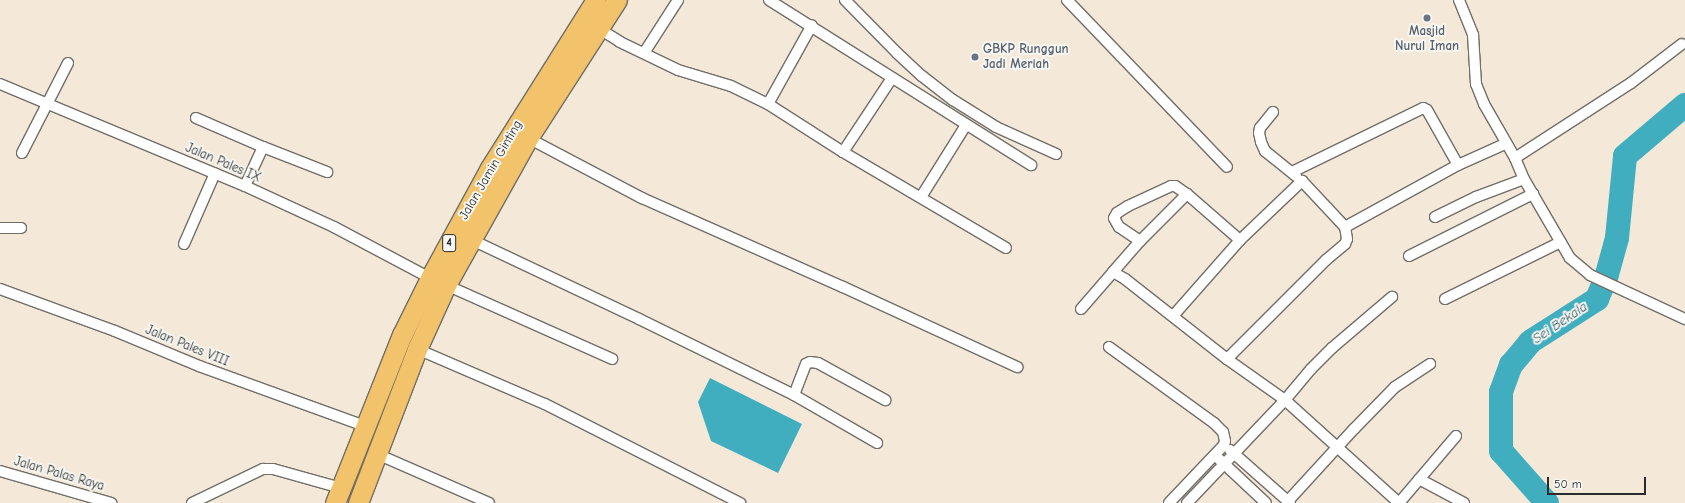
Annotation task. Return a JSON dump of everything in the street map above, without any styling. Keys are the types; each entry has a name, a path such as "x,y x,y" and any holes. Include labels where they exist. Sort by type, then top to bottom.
{"highway":[{"name":"Jalan Jamin Ginting","path":"338,495 402,335 438,282 472,240 528,138 598,28 604,1"},
{"name":"Jalan Jamin Ginting","path":"358,503 417,349 438,282 490,168 604,1"}],"street":[{"path":"644,53 678,0"},
{"path":"769,0 1031,165"},
{"path":"845,0 897,53 922,76 953,100 996,127 1056,154"},
{"path":"1067,0 1227,167"},
{"path":"1459,0 1473,35 1476,84 1484,104 1524,179 1570,258 1590,275 1685,319"},
{"path":"768,104 812,26"},
{"path":"598,28 620,42 678,70 730,86 768,104 843,152 1006,248"},
{"path":"1514,158 1631,83 1682,44"},
{"path":"22,153 68,63"},
{"path":"843,152 892,78"},
{"name":"Jalan Pales IX","path":"0,84 48,102 245,186 334,227 438,282 612,359"},
{"path":"1292,172 1423,108 1427,110 1458,165"},
{"path":"1227,359 1326,260 1345,244 1345,227 1302,181 1265,151 1259,133 1260,128 1273,112"},
{"path":"196,118 263,147 327,172"},
{"path":"921,197 966,125"},
{"path":"528,138 642,198 843,287 1017,367"},
{"path":"1345,227 1458,165 1505,144"},
{"path":"245,186 263,147"},
{"path":"184,244 215,173"},
{"path":"1435,216 1476,197 1524,179"},
{"path":"1173,316 1240,240 1302,181"},
{"path":"1140,240 1119,227 1114,218 1117,213 1166,187 1175,186 1187,194 1240,240"},
{"path":"1082,309 1140,240 1187,194"},
{"path":"1409,256 1533,194"},
{"path":"0,228 21,228"},
{"path":"472,240 639,319 794,395 877,443"},
{"path":"1445,299 1561,242"},
{"path":"1113,272 1125,279 1227,359 1284,400 1399,503 1456,436"},
{"name":"Jalan Pales VIII","path":"0,289 115,330 199,366 365,426"},
{"path":"1187,503 1332,348 1392,298"},
{"path":"1109,347 1214,423 1223,432 1224,445 1289,502 1354,429 1395,387 1430,364"},
{"path":"417,349 545,404 740,503"},
{"path":"794,395 806,364 810,362 818,363 885,400"},
{"path":"1169,503 1224,445"},
{"path":"377,454 489,503"},
{"path":"1215,455 1266,503"},
{"path":"192,503 263,470 272,469 338,495"},
{"name":"Jalan Palas Raya","path":"0,471 112,503"},
{"path":"1419,479 1464,503"}],"water":[{"path":"710,378 802,424 778,473 711,441 698,402"}],"waterway":[{"name":"Sei Bekala","path":"1547,503 1501,451 1501,392 1511,365 1530,342 1597,299 1606,278 1617,238 1625,156 1685,105"}],"place":[{"name":"Masjid Nurul Iman","path":"1427,18"},
{"name":"GBKP Runggun Jadi Meriah","path":"975,57"}]}
